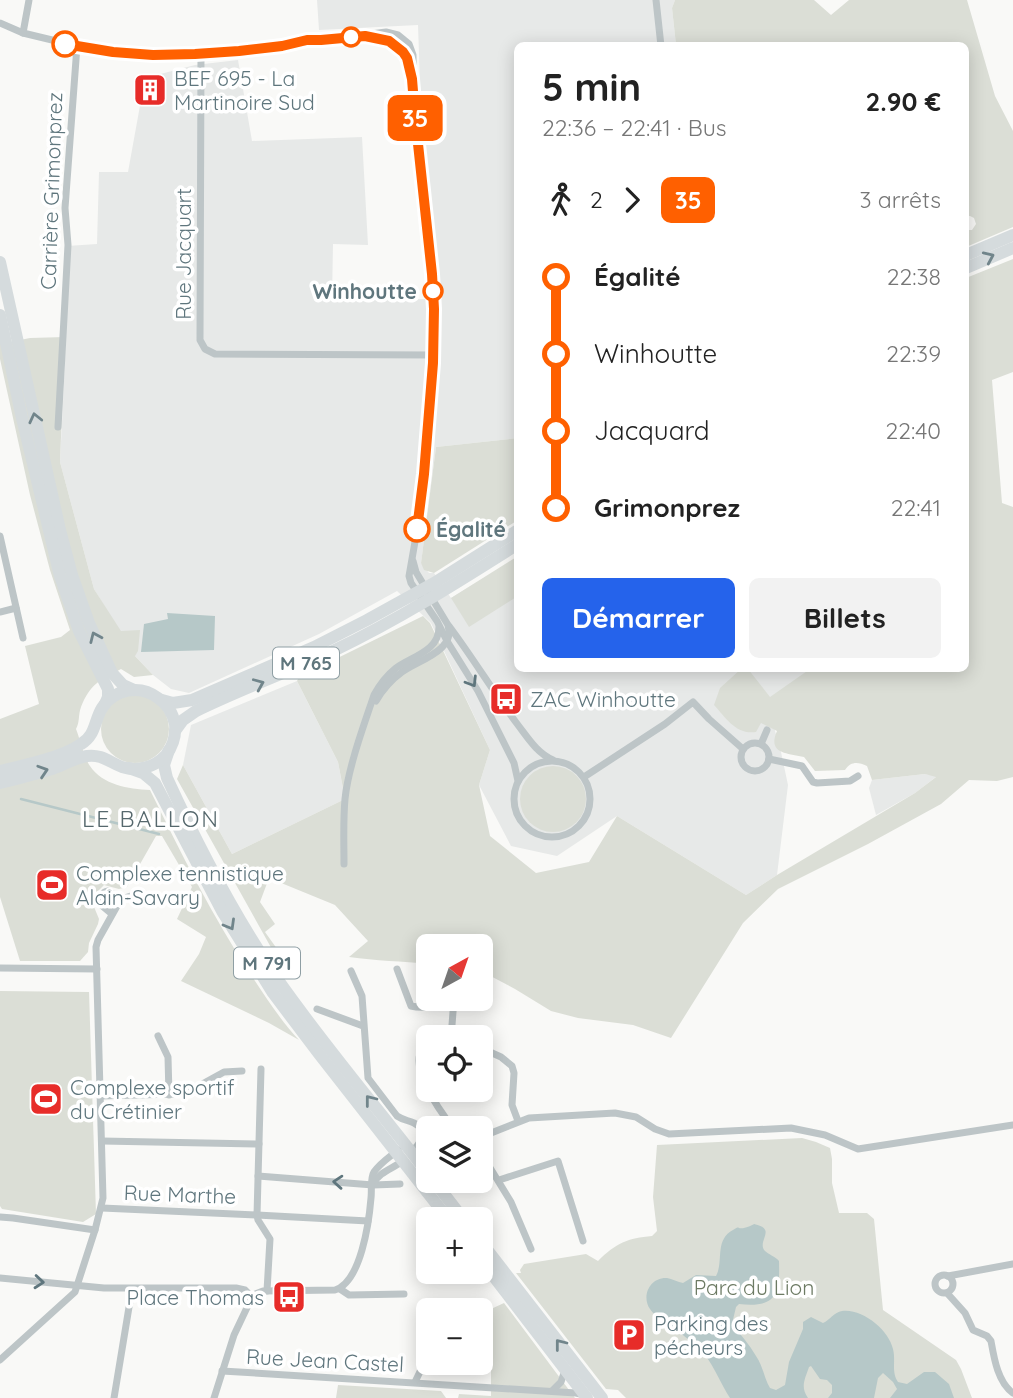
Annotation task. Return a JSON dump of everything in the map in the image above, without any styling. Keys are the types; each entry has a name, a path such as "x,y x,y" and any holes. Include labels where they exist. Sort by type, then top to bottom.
{"main road":[{"path":"969,254 1013,235"},
{"path":"969,267 1013,247"},
{"path":"0,262 60,530 78,593 112,673 123,685 134,690"},
{"path":"0,316 58,567 79,631 107,689 108,697 98,715 96,726 99,745 111,761"},
{"name":"M 765","path":"160,699 173,703 192,700 425,596 514,533"},
{"name":"M 765","path":"175,731 183,720 196,711 335,650 514,546"},
{"path":"0,783 85,757 97,756 129,768 142,768 155,764 169,750 175,731 171,713 160,699 145,691 134,690 117,694 104,705"},
{"path":"0,771 72,749 89,738 96,726"},
{"name":"M 791","path":"169,750 164,765 167,778 215,875 249,934 276,977 405,1153 440,1207"},
{"name":"M 791","path":"129,768 143,773 156,783 203,876 251,959 305,1036 416,1163"},
{"path":"443,1193 454,1207"},
{"path":"493,1257 602,1398"},
{"path":"493,1276 587,1397"}],"street":[{"path":"23,33 29,0"},
{"path":"656,0 661,42"},
{"path":"0,23 23,33"},
{"path":"0,30 77,47 149,54 236,52 307,40 391,32 405,40 413,55 415,116 432,274 434,355 424,474 413,554 415,570 425,596 442,623 530,740 542,754 569,765 584,777 590,795 588,813 578,828 567,835 555,838 537,834 526,827 519,817 514,799 518,781 514,764 483,700 447,641 442,623"},
{"name":"Carrière Grimonprez","path":"58,427 68,245 65,208 77,47"},
{"name":"Rue Jacquart","path":"201,54 200,340 205,349 215,354 434,355"},
{"path":"1,541 23,638"},
{"path":"0,612 16,608"},
{"path":"344,864 347,787 374,695 383,680 396,668 434,644 442,623"},
{"path":"366,722 379,696 394,679 438,651 447,641"},
{"path":"584,777 665,724 693,702 743,749"},
{"path":"761,744 767,730"},
{"path":"751,743 761,744 767,750 769,759 765,767 752,771 747,769 741,758 743,749 751,743"},
{"path":"769,759 802,766 813,782 817,783 850,781 858,776"},
{"path":"518,781 531,767 556,761"},
{"path":"112,914 100,904 102,894 111,892 121,899"},
{"path":"0,1360 75,1292 102,1208 96,943 121,899 134,895"},
{"path":"0,968 97,970"},
{"path":"397,969 411,1006 416,1007"},
{"path":"351,971 361,994 368,1078 397,1116 404,1121 415,1123 421,1132 421,1141 381,1174 373,1185"},
{"path":"317,1009 363,1026"},
{"path":"158,1036 168,1057 169,1095"},
{"path":"493,1053 512,1066 514,1071 512,1105 518,1121"},
{"path":"261,1069 257,1215 270,1237 267,1292"},
{"path":"100,1096 169,1095 189,1090 224,1072 242,1071"},
{"path":"493,1133 518,1121 532,1118 618,1113 636,1117 669,1134 791,1128 825,1135 858,1149 1013,1128"},
{"path":"102,1141 259,1143"},
{"path":"214,1398 234,1335 256,1293 334,1291 347,1283 354,1272 368,1221 372,1177 375,1171 405,1153"},
{"path":"499,1180 558,1161 583,1241"},
{"path":"493,1171 512,1202 531,1250"},
{"path":"258,1176 373,1185 400,1184"},
{"name":"Rue Marthe","path":"102,1208 368,1221"},
{"path":"0,1217 95,1230"},
{"path":"1013,1264 943,1275 937,1277 934,1282 938,1292 947,1293 965,1313 973,1330 987,1336 991,1341 1001,1379 1013,1393"},
{"path":"947,1293 953,1285 948,1276"},
{"path":"0,1278 104,1289 236,1288 246,1290 252,1297"},
{"path":"114,1398 132,1289"},
{"path":"340,1289 349,1295 404,1294"},
{"path":"551,1391 560,1383 565,1370"},
{"name":"Rue Jean Castel","path":"222,1371 551,1391 579,1393 587,1397"},
{"path":"415,1382 418,1375"}],"shaded area":[{"path":"317,0 675,0 672,8 676,42 514,42 514,438 436,447 421,563 429,573 434,573 451,598 514,559 514,672 813,672 768,706 788,785 777,875 746,895 617,816 557,856 511,846 479,785 490,750 431,623 397,591 319,634 189,693 171,689 135,656 94,589 60,462 67,246 97,244 99,172 128,172 145,78 195,65 238,60 252,141 362,137 368,245 333,244 332,299 442,299 421,112 418,25 319,30"},
{"path":"167,613 215,616 214,650 141,652 144,624 168,619"},
{"path":"297,681 338,762 345,799 232,854 183,765 191,725"},
{"path":"925,774 937,776 915,793 876,815 869,788 872,780"},
{"path":"754,1224 765,1229 763,1247 779,1261 779,1282 769,1301 752,1305 739,1304 732,1324 758,1360 770,1388 776,1390 785,1385 789,1362 803,1329 803,1322 811,1317 823,1323 839,1312 850,1311 874,1322 886,1335 893,1349 898,1382 907,1384 924,1372 935,1372 949,1384 954,1398 890,1398 897,1389 883,1373 878,1378 874,1398 828,1398 832,1393 832,1385 827,1380 820,1379 811,1366 804,1383 808,1398 730,1398 705,1355 657,1317 646,1299 652,1284 661,1279 683,1283 696,1275 716,1276 723,1239 737,1228"}],"green space":[{"path":"675,0 814,0 831,15 849,0 967,0 995,96 1013,131 1013,227 969,246 969,230 976,224 974,218 969,216 969,42 676,42 672,8"},
{"path":"1013,259 1013,372 992,380 1002,503 1013,507 1013,777 997,781 969,780 941,804 778,889 743,923 671,1038 633,1025 578,1018 551,1011 494,978 494,934 416,934 416,963 349,957 368,941 335,905 269,878 260,902 275,924 265,932 285,960 283,969 177,779 183,765 232,854 345,799 338,762 297,681 299,677 423,616 430,623 490,750 479,785 490,836 536,873 589,862 617,816 746,895 915,793 936,777 925,774 872,780 867,766 858,763 845,770 815,771 804,757 785,753 777,748 777,731 761,723 756,732 743,731 732,724 714,705 720,688 738,672 750,672 770,697 806,672 969,672 969,277"},
{"path":"65,337 60,462 94,589 121,631 140,630 135,656 153,675 134,677 121,669 92,688 84,699 76,729 82,748 90,766 102,778 125,787 150,790 223,930 268,1000 299,1040 181,981 199,954 206,937 177,919 192,887 162,836 156,836 127,887 119,889 104,885 93,896 98,924 88,952 80,961 20,961 0,897 0,719 39,704 25,646 61,637 70,630 50,570 30,495 0,359 0,344 30,338"},
{"path":"514,438 514,523 434,573 424,570 421,563 436,447"},
{"path":"514,559 514,599 469,627 451,598"},
{"path":"142,695 163,710 169,722 167,742 159,753 142,763 128,763 111,753 103,742 101,722 111,705 122,697"},
{"path":"553,766 566,769 576,776 583,786 586,799 583,812 576,822 566,829 553,832 540,829 530,822 523,812 520,799 523,786 530,776 540,769"},
{"name":"Complexe sportif du Crétinier","path":"0,991 89,992 96,1214 83,1222 2,1209 0,1206"},
{"name":"Parc du Lion","path":"802,1138 830,1148 832,1183 839,1213 867,1213 874,1219 883,1310 956,1360 972,1398 626,1398 618,1390 606,1389 516,1273 521,1273 524,1264 586,1254 598,1261 623,1243 652,1236 657,1231 653,1197 657,1145"},
{"path":"504,1303 575,1398 458,1398 459,1394 491,1396 493,1308"},
{"path":"338,1385 441,1391 446,1398 336,1398"}],"waterway":[{"path":"21,799 159,834"}],"bus line":[{"name":"35","path":"65,44 113,52 195,54 282,46 307,40 365,36 389,41 403,52 412,79 434,309 433,363 417,529"}],"place":[{"name":"BEF 695 - La Martinoire Sud","path":"150,90"},
{"name":"Winhoutte","path":"433,291"},
{"name":"Égalité","path":"417,529"},
{"name":"ZAC Winhoutte","path":"506,699"},
{"name":"Complexe tennistique Alain-Savary","path":"52,885"},
{"name":"Complexe sportif du Crétinier","path":"46,1099"},
{"name":"Place Thomas","path":"289,1297"},
{"name":"Parking des pécheurs","path":"629,1335"}],"district":[{"name":"LE BALLON","path":"151,818"}]}
